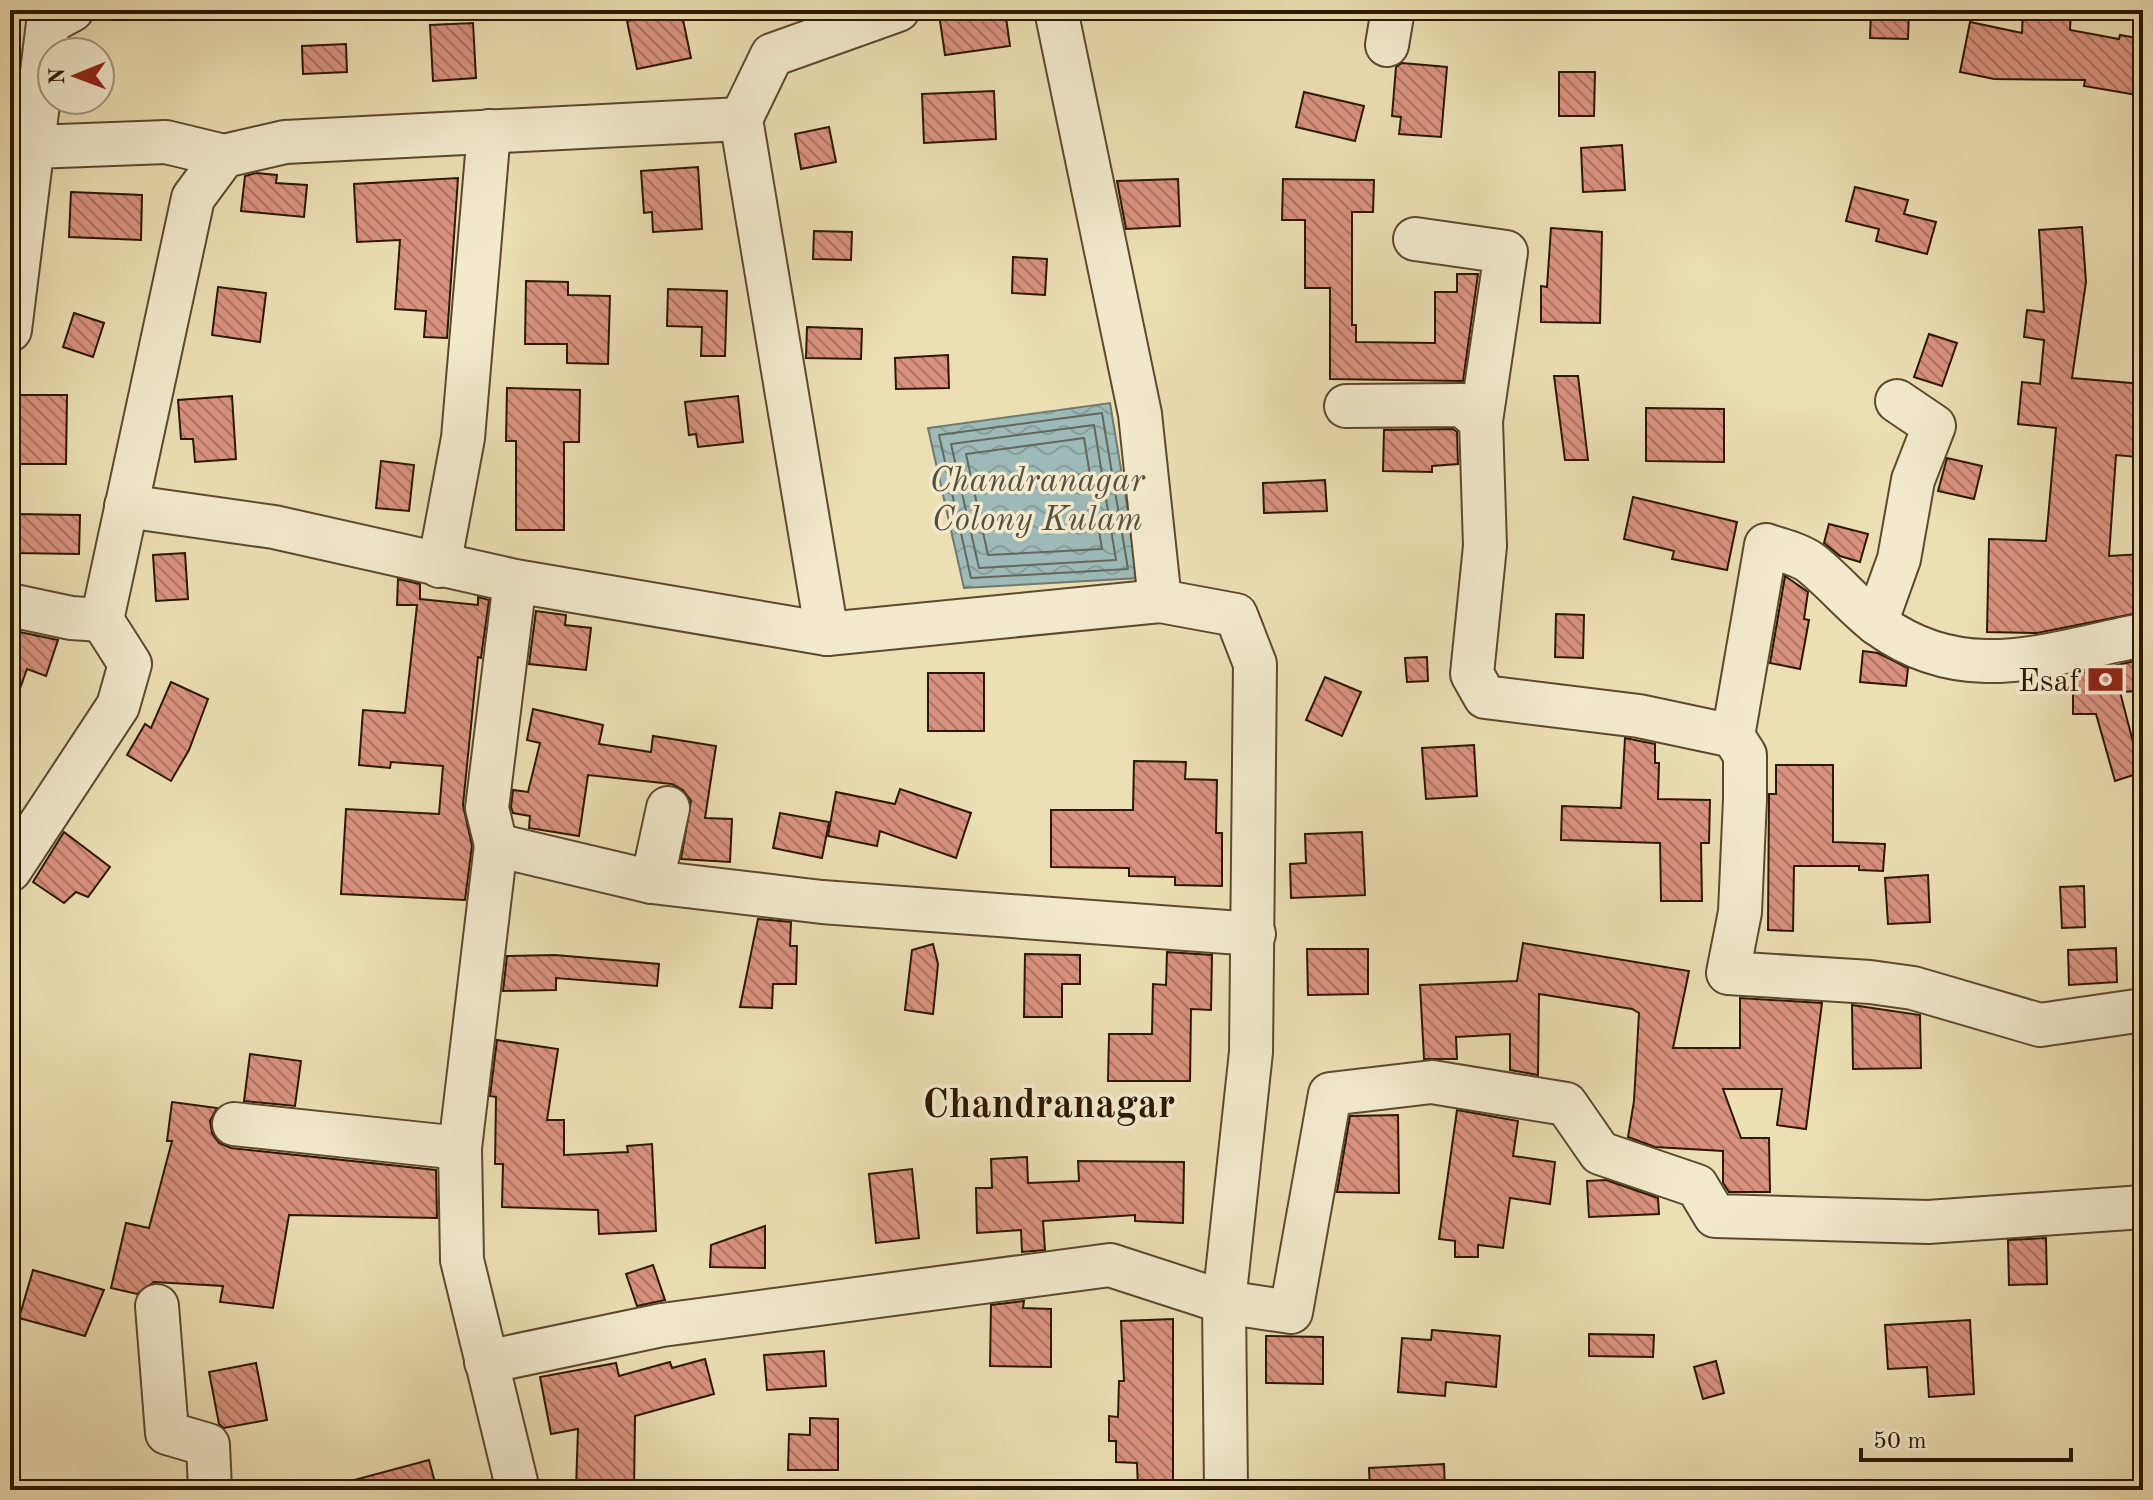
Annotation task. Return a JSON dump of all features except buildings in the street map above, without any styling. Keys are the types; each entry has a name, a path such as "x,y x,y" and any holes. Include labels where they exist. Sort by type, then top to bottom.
{"street":[{"path":"10,330 48,23 72,10"},
{"path":"827,634 741,119 772,55 898,10"},
{"path":"1056,10 1140,414 1160,601"},
{"path":"33,147 166,142 224,156 285,142 741,119"},
{"path":"439,566 463,438 489,131"},
{"path":"10,870 118,706 130,664 102,620 193,198 224,156"},
{"path":"1415,239 1506,252 1481,421 1485,546 1472,674 1485,697 1639,716 1733,736"},
{"path":"1876,623 1899,559 1913,480 1934,426 1897,401"},
{"path":"1346,406 1462,405 1481,421"},
{"path":"126,506 274,527 515,581 827,634 1160,601 1236,615 1255,664 1254,934 1251,1052 1224,1302 1226,1490"},
{"path":"2143,635 2014,662 1968,662 1921,649 1876,623 1809,561 1766,545 1733,736 1745,755 1745,799 1740,912 1728,973 1870,982 1913,988 2040,1025 2143,1010"},
{"path":"515,581 487,808 496,845 460,1148 462,1260 518,1490"},
{"path":"10,605 71,618 102,620"},
{"path":"652,882 668,808"},
{"path":"496,845 652,882 822,902 1254,934"},
{"path":"486,1362 662,1325 1110,1265 1224,1302 1291,1312 1330,1094 1432,1082 1566,1104 1600,1153 1697,1186 1715,1216 1928,1222 2143,1207"},
{"path":"234,1124 460,1148"},
{"path":"157,1306 167,1433 208,1445 210,1490"}],"water":[{"name":"Chandranagar Colony Kulam","path":"1110,403 1139,578 964,588 928,428"}],"place":[{"name":"Esaf","path":"2106,680"}],"district":[{"name":"Chandranagar","path":"1049,1103"}]}
